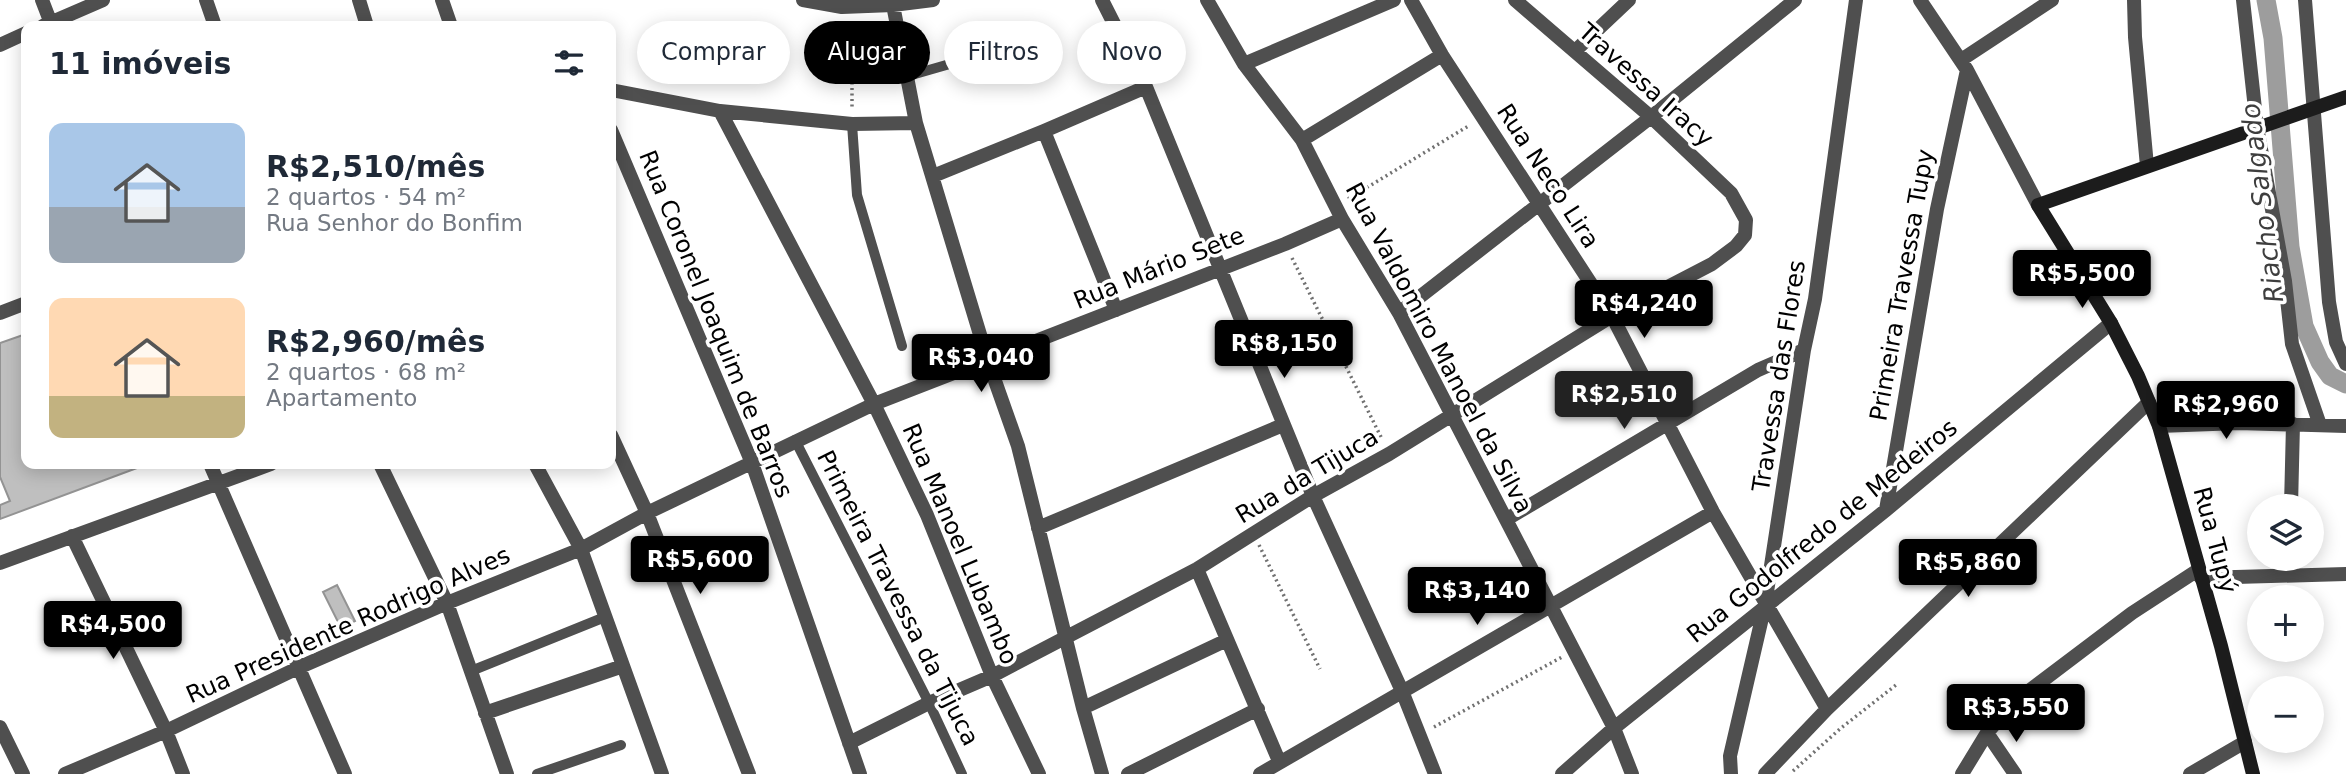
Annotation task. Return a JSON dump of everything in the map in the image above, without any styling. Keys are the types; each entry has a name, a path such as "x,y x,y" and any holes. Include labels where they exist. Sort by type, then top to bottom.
{"street":[{"path":"42,0 48,21"},
{"path":"58,21 103,0"},
{"path":"206,0 213,21"},
{"path":"359,0 365,21"},
{"path":"442,0 449,21"},
{"path":"803,0 842,7 933,0"},
{"path":"1102,0 1146,87 1283,425 1402,691 1436,774"},
{"name":"Rua Valdomiro Manoel da Silva","path":"1207,0 1244,64 1302,139 1339,213 1399,313 1614,728 1632,774"},
{"path":"1244,64 1394,0"},
{"name":"Rua Neco Lira","path":"1411,0 1442,55 1612,316 1713,512 1827,709"},
{"name":"Travessa Iracy","path":"1515,0 1651,117 1731,193 1741,207"},
{"path":"1575,51 1629,0"},
{"path":"1399,313 1651,117 1796,0"},
{"name":"Travessa das Flores","path":"1731,774 1730,756 1765,605 1804,350 1815,299 1856,0"},
{"name":"Rua Tupý","path":"1920,0 1964,65 2038,205 2110,323 2149,402 2159,426 2253,774"},
{"path":"1964,65 2052,0"},
{"path":"2134,0 2147,166"},
{"path":"2243,0 2292,344 2320,425"},
{"path":"2305,0 2311,108 2329,302 2336,342 2346,365"},
{"path":"893,5 896,21"},
{"path":"0,45 21,35"},
{"path":"1302,139 1442,55"},
{"name":"Primeira Travessa Tupy","path":"1886,510 1964,65"},
{"path":"909,84 916,123 988,361 1018,446 1102,774"},
{"path":"933,176 1146,87"},
{"path":"616,91 720,111 852,124 916,123"},
{"path":"2038,205 2346,97"},
{"name":"Rua Manoel Lubambo","path":"720,111 874,404 927,515 992,676 1039,774"},
{"path":"1044,131 1116,310"},
{"name":"Rua Coronel Joaquim de Barros","path":"616,142 752,463 860,774"},
{"name":"Rua da Tijuca","path":"849,743 929,703 992,676 1197,569 1612,316 1712,264 1737,246 1745,235 1746,220 1741,207"},
{"name":"Rua Mário Sete","path":"647,513 874,404 1285,244 1339,213"},
{"path":"0,313 21,305"},
{"name":"Rua Godolfredo de Medeiros","path":"1562,774 1614,728 1886,510 2110,323"},
{"path":"1507,519 1758,370 1804,350"},
{"path":"1765,774 1827,709 2149,402"},
{"path":"2291,494 2293,424"},
{"path":"1038,528 1283,425"},
{"path":"2159,426 2346,426"},
{"path":"616,446 647,513 749,774"},
{"path":"212,469 345,774"},
{"path":"0,563 256,469"},
{"path":"382,469 447,603 507,774"},
{"path":"539,469 581,549 662,774"},
{"path":"1197,569 1258,709 1270,770 1713,512"},
{"name":"Rua Presidente Rodrigo Alves","path":"65,774 166,731 300,667 581,549 647,513"},
{"path":"72,536 166,731 183,774"},
{"path":"2290,571 2290,575"},
{"path":"1962,774 1987,733 2013,703 2132,613 2200,574 2346,574"},
{"path":"1083,708 1227,640"},
{"path":"485,713 623,666"},
{"path":"1128,774 1258,709"},
{"path":"0,727 23,774"},
{"path":"1987,733 2015,774"},
{"path":"2190,774 2245,742"}],"lane":[{"path":"852,124 857,195 902,346"},
{"name":"Primeira Travessa da Tijuca","path":"795,440 929,703 962,774"},
{"path":"471,671 605,617"},
{"path":"537,774 621,745"}],"path":[{"path":"842,7 837,45 851,50 852,53 852,124"},
{"path":"1339,213 1484,116"},
{"path":"1285,244 1389,454"},
{"path":"1254,534 1320,669"},
{"path":"1420,735 1574,650"},
{"path":"1789,774 1841,728 1896,685"}],"building":[{"path":"21,336 21,469 134,469 0,519 0,505 10,501 0,477 0,343"},
{"path":"337,585 355,621 341,628 323,592"}],"waterway":[{"name":"Riacho Salgado","path":"2266,0 2273,38 2290,247 2304,326 2320,362 2330,376 2346,384"}]}
